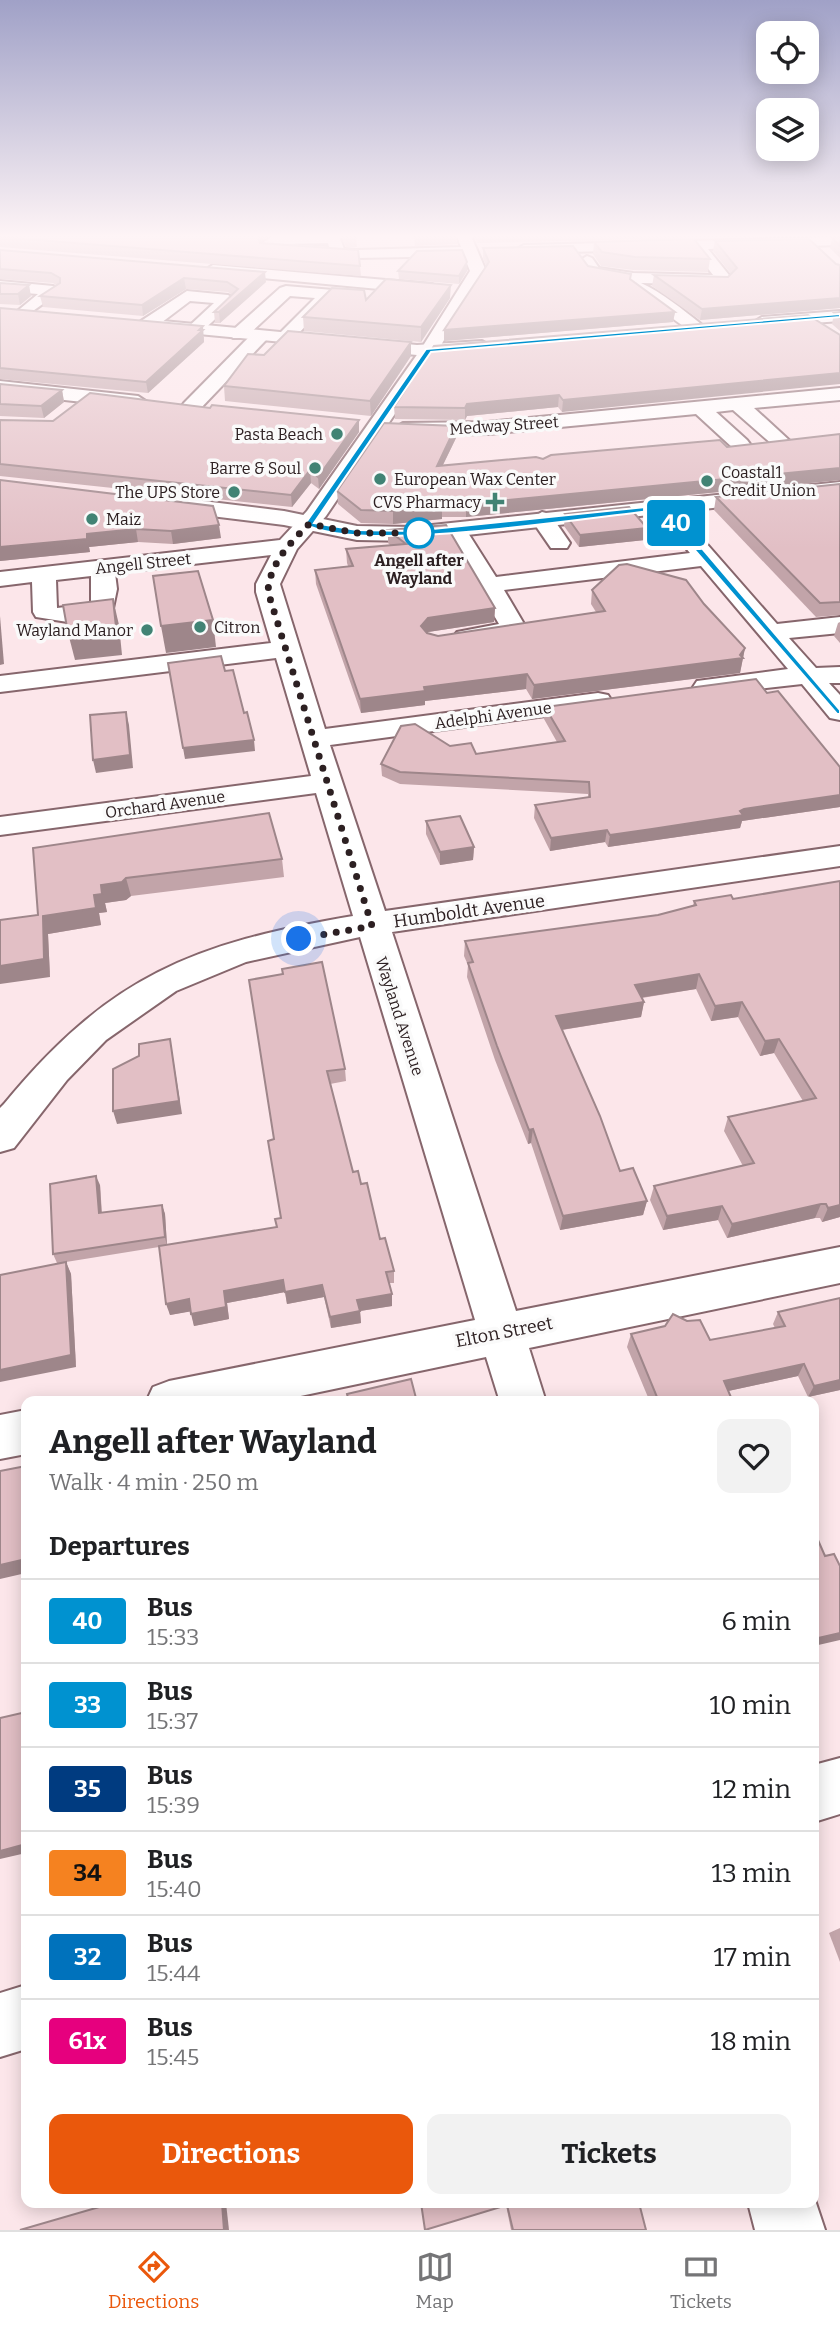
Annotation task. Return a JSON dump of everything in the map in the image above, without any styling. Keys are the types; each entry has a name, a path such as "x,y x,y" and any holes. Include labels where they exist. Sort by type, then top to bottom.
{"street":[{"path":"191,407 256,340"},
{"path":"310,340 429,350 495,345"},
{"name":"Wayland Avenue","path":"435,340 367,426 309,524 287,546 268,584 268,592 521,1396"},
{"path":"223,376 250,379"},
{"path":"0,387 213,410"},
{"name":"Medway Street","path":"367,426 471,436 514,426 840,394"},
{"path":"68,411 87,396"},
{"path":"811,397 831,411"},
{"path":"738,404 780,441"},
{"path":"700,407 740,444"},
{"path":"514,426 528,444"},
{"path":"147,501 268,516 374,534 455,530 840,488"},
{"path":"662,507 840,712"},
{"path":"542,519 559,543"},
{"path":"437,640 514,629 455,530"},
{"name":"Angell Street","path":"0,579 287,546"},
{"path":"489,585 707,558"},
{"path":"44,574 46,612 58,616 88,614 103,608 105,589 102,568"},
{"path":"771,632 840,625"},
{"path":"0,684 286,649"},
{"path":"685,690 840,675"},
{"name":"Adelphi Avenue","path":"314,739 631,697"},
{"name":"Orchard Avenue","path":"0,826 329,782"},
{"name":"Humboldt Avenue","path":"0,1137 38,1084 79,1042 121,1007 165,981 222,958 280,942 372,926 840,856"},
{"name":"Elton Street","path":"198,1396 840,1265"},
{"path":"0,1437 21,1433"},
{"path":"819,1792 840,1786"},
{"path":"0,2025 21,2019"},
{"path":"783,2208 790,2230"}],"building":[{"path":"0,340 192,340 146,382 0,368"},
{"path":"279,340 411,342 370,401 224,386 248,354 264,355"},
{"path":"506,340 840,340 840,373 563,400 559,395 467,404 465,408 394,407 434,346"},
{"path":"0,384 62,390 41,406 0,404"},
{"path":"90,393 210,408 212,405 359,420 318,477 310,470 291,495 0,464 0,420 53,421"},
{"path":"384,423 456,426 437,466 536,457 543,459 551,455 720,440 727,447 840,434 840,468 466,504 441,504 442,506 393,511 361,510 337,491"},
{"path":"0,480 213,506 219,525 171,531 136,529 87,534 87,539 0,547"},
{"path":"840,484 840,602 820,603 716,497"},
{"path":"629,507 647,528 580,535 565,514"},
{"path":"446,525 495,608 428,618 421,626 427,633 438,636 605,611 592,590 619,565 627,564 686,580 704,604 745,648 740,655 743,658 534,685 527,674 424,687 425,691 360,699 315,570 353,566 346,549 406,544 388,530"},
{"path":"198,571 213,620 161,626 153,576"},
{"path":"113,599 116,627 68,633 63,605"},
{"path":"221,656 225,671 233,670 254,740 183,748 168,663"},
{"path":"756,679 767,693 778,691 840,767 840,795 744,809 740,811 743,815 652,829 610,835 607,830 551,838 535,805 590,797 589,782 400,772 381,764 401,726 415,724 450,746 471,743 476,754 565,741 545,707"},
{"path":"126,712 130,755 93,760 90,715"},
{"path":"269,813 282,859 126,878 122,882 101,885 102,894 94,895 96,908 43,916 44,959 0,966 0,920 38,915 33,848"},
{"path":"460,816 474,847 440,852 426,821"},
{"path":"840,881 840,1205 828,1208 826,1204 821,1204 732,1224 722,1206 667,1216 654,1186 754,1163 728,1117 816,1098 779,1039 765,1041 742,1002 715,1006 699,974 635,985 644,1002 556,1016 600,1116 620,1171 633,1168 647,1201 563,1216 533,1129 529,1130 497,1046 468,963 473,962 465,941 658,915 696,905 694,901 731,895 733,899"},
{"path":"322,962 345,1069 327,1071 353,1172 358,1171 361,1184 367,1183 380,1239 385,1238 394,1271 386,1272 392,1294 357,1300 360,1311 330,1317 322,1285 285,1292 283,1280 224,1291 226,1307 191,1314 189,1299 166,1304 159,1246 277,1227 275,1219 281,1218 268,1141 274,1139 249,980 283,974 282,969"},
{"path":"170,1039 179,1101 113,1111 113,1069 139,1056 139,1044"},
{"path":"96,1176 99,1213 162,1205 165,1237 53,1254 50,1184"},
{"path":"66,1262 71,1355 0,1370 0,1275"},
{"path":"840,1298 840,1380 814,1386 804,1364 724,1381 730,1396 657,1396 631,1334 665,1326 673,1314 687,1321 700,1320 710,1340 785,1326 778,1312"},
{"path":"411,1379 415,1396 348,1396"},
{"path":"21,1467 21,1560 0,1565 0,1471"},
{"path":"819,1542 825,1556 834,1554 840,1566 840,1633 819,1638"},
{"path":"21,1713 21,1845 0,1851 0,1718"},
{"path":"96,2208 222,2208 224,2230 20,2230"},
{"path":"422,2208 497,2208 425,2230"},
{"path":"508,2208 640,2208 646,2230 513,2230"}],"bus line":[{"name":"40","path":"549,340 429,350 309,524 357,533 413,534 662,507 840,712"}],"place":[{"name":"Pasta Beach","path":"337,434"},
{"name":"Barre & Soul","path":"315,468"},
{"name":"European Wax Center","path":"380,479"},
{"name":"Coastal1 Credit Union","path":"707,481"},
{"name":"The UPS Store","path":"234,492"},
{"name":"CVS Pharmacy","path":"495,502"},
{"name":"Maiz","path":"92,519"},
{"name":"Angell after Wayland","path":"419,533"},
{"name":"Citron","path":"200,627"},
{"name":"Wayland Manor","path":"147,630"}],"route":[{"path":"299,939 372,926 268,592 268,584 287,546 309,524 357,533 419,533"}]}
